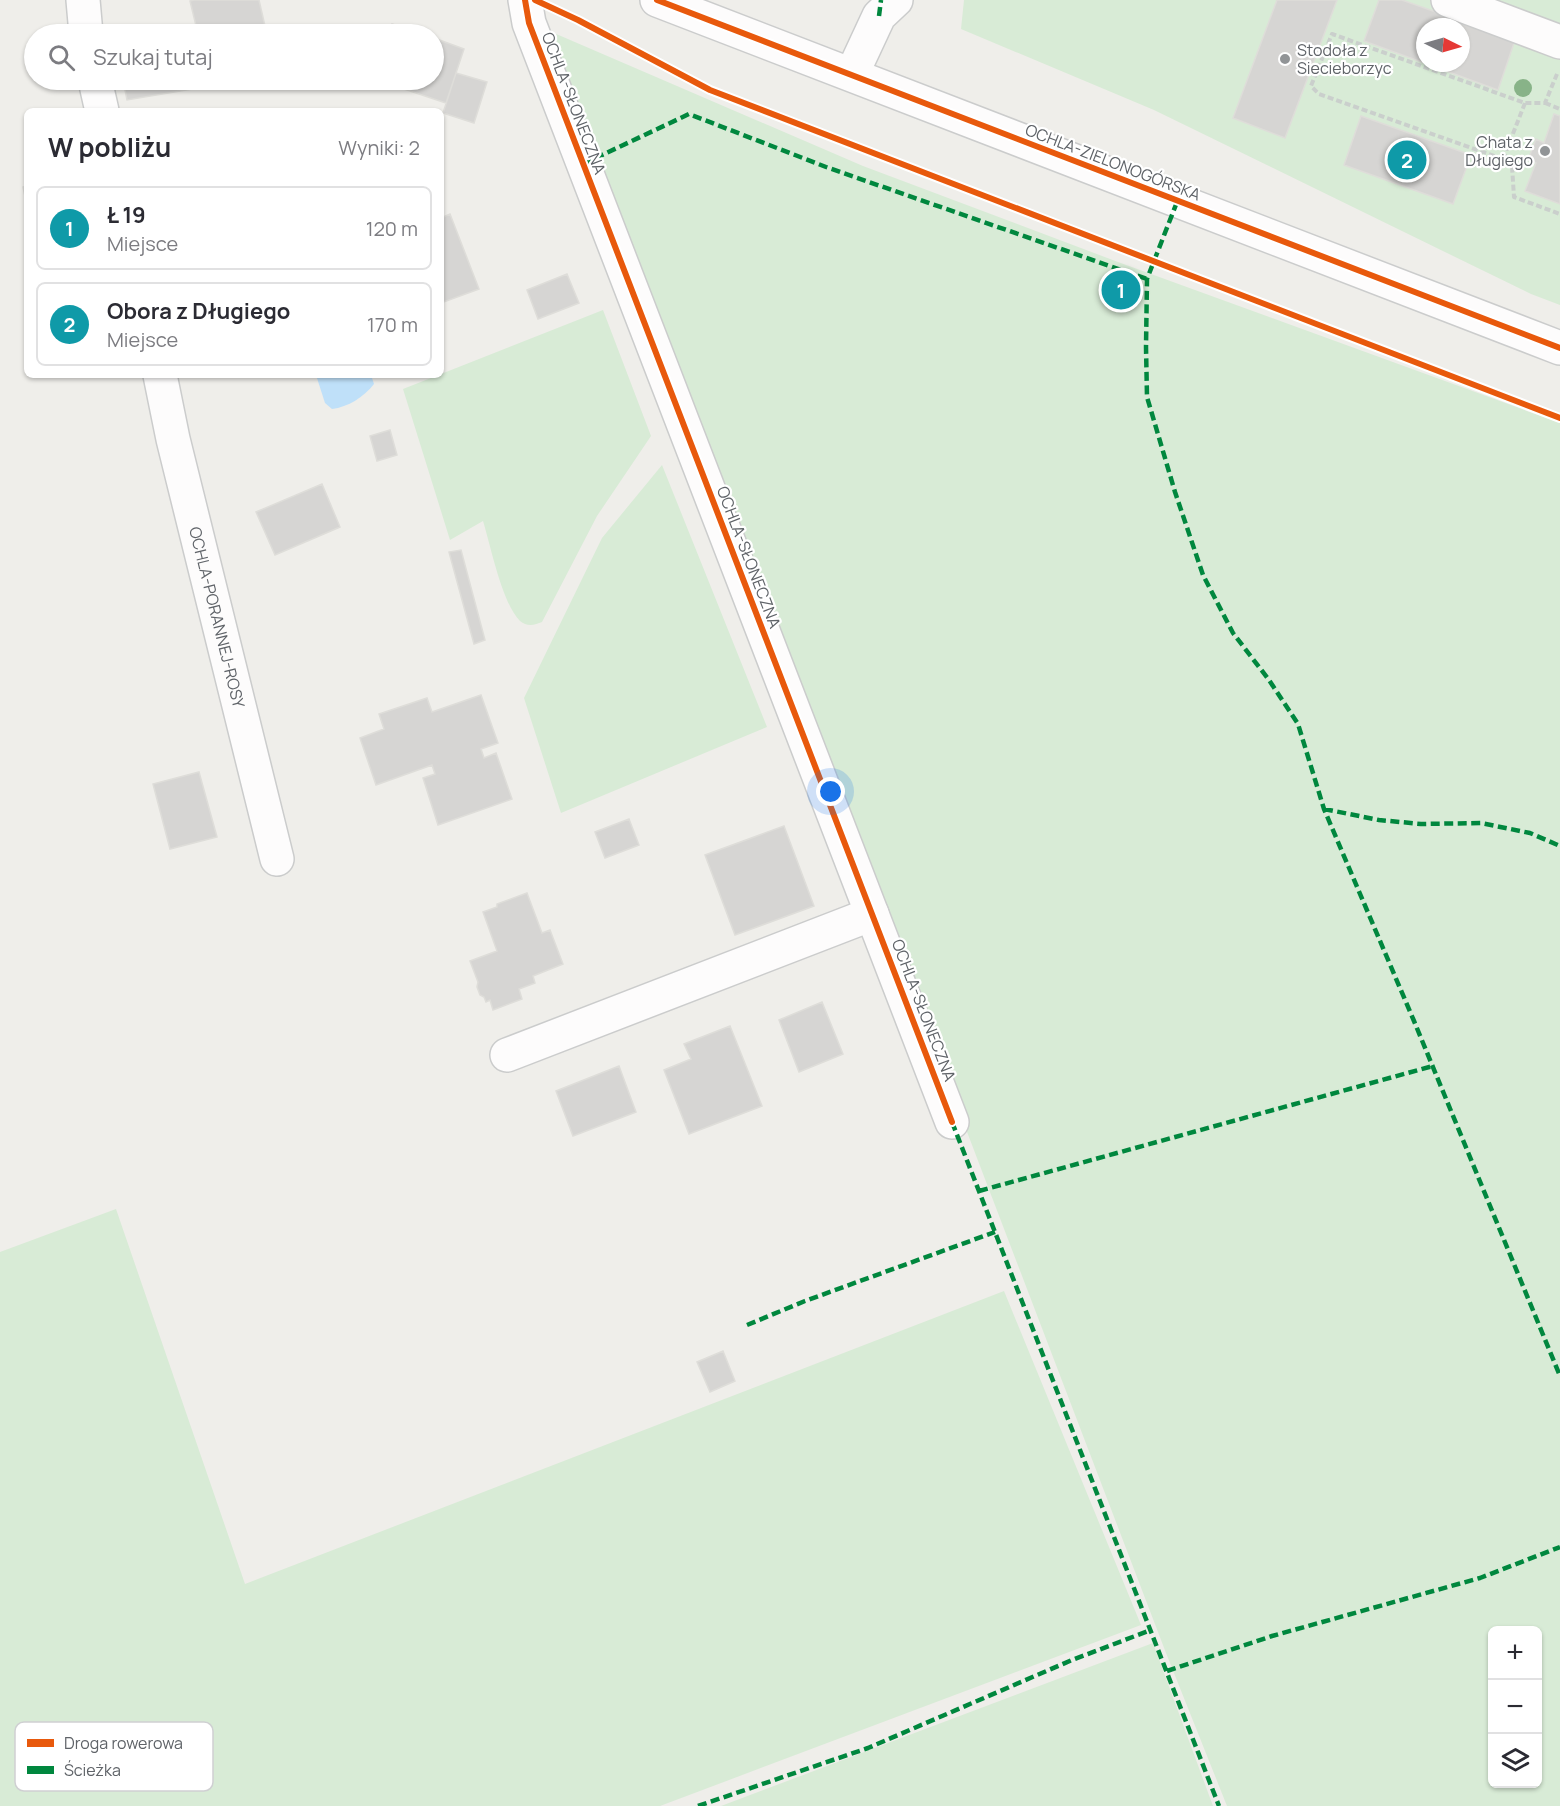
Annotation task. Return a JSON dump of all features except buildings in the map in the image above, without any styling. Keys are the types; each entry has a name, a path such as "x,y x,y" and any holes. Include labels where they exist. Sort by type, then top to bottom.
{"street":[{"path":"83,0 85,24"},
{"name":"OCHLA-SŁONECZNA","path":"525,0 528,23 952,1122"},
{"name":"OCHLA-ZIELONOGÓRSKA","path":"657,0 1560,348"},
{"path":"852,74 879,16 896,0"},
{"path":"1448,0 1560,42"},
{"path":"97,90 101,108"},
{"name":"OCHLA-PORANNEJ-ROSY","path":"161,378 173,439 277,859"},
{"path":"507,1055 873,914"}],"path":[{"path":"1560,109 1545,103 1525,103 1332,34 1311,86 1319,94 1503,159 1512,166 1514,197 1560,214"},
{"path":"1545,103 1560,68"},
{"path":"1503,159 1525,103"}],"green space":[{"path":"964,0 1560,0 1560,305 1531,294 1154,110 961,29"},
{"path":"540,27 863,166 1118,262 1560,423 1560,1806 1227,1806 1166,1653 851,828"},
{"path":"603,310 651,436 597,516 542,622 534,625 520,621 508,601 483,521 450,540 403,389 431,378 444,378 444,373"},
{"path":"662,465 767,727 561,813 524,698 602,538"},
{"path":"116,1209 245,1584 1004,1291 1141,1625 660,1806 0,1806 0,1252"},
{"path":"1153,1643 1213,1806 721,1806"}],"water":[{"path":"317,378 372,378 374,384 355,401 332,409 325,403"}],"marked path":[{"path":"879,16 881,0"},
{"path":"583,164 689,114 826,167 1147,279"},
{"path":"1177,202 1147,279 1146,347 1147,397 1175,492 1203,575 1233,633 1269,680 1298,724 1324,809 1560,1376"},
{"path":"1324,809 1379,820 1421,824 1481,823 1530,833 1560,846"},
{"path":"979,1191 1433,1066"},
{"path":"952,1122 1219,1806"},
{"path":"747,1325 805,1301 995,1232"},
{"path":"1167,1671 1272,1636 1480,1578 1560,1547"},
{"path":"698,1806 868,1748 1072,1660 1151,1630"}],"cycle path":[{"path":"525,0 529,23 952,1122"},
{"path":"535,0 578,20 710,90 1560,418"},
{"path":"657,0 1560,348"}],"place":[{"name":"Stodoła z Siecieborzyc","path":"1285,59"},
{"name":"Chata z Długiego","path":"1545,151"},
{"name":"Obora z Długiego","path":"1407,160"},
{"name":"Ł 19","path":"1121,290"}]}
